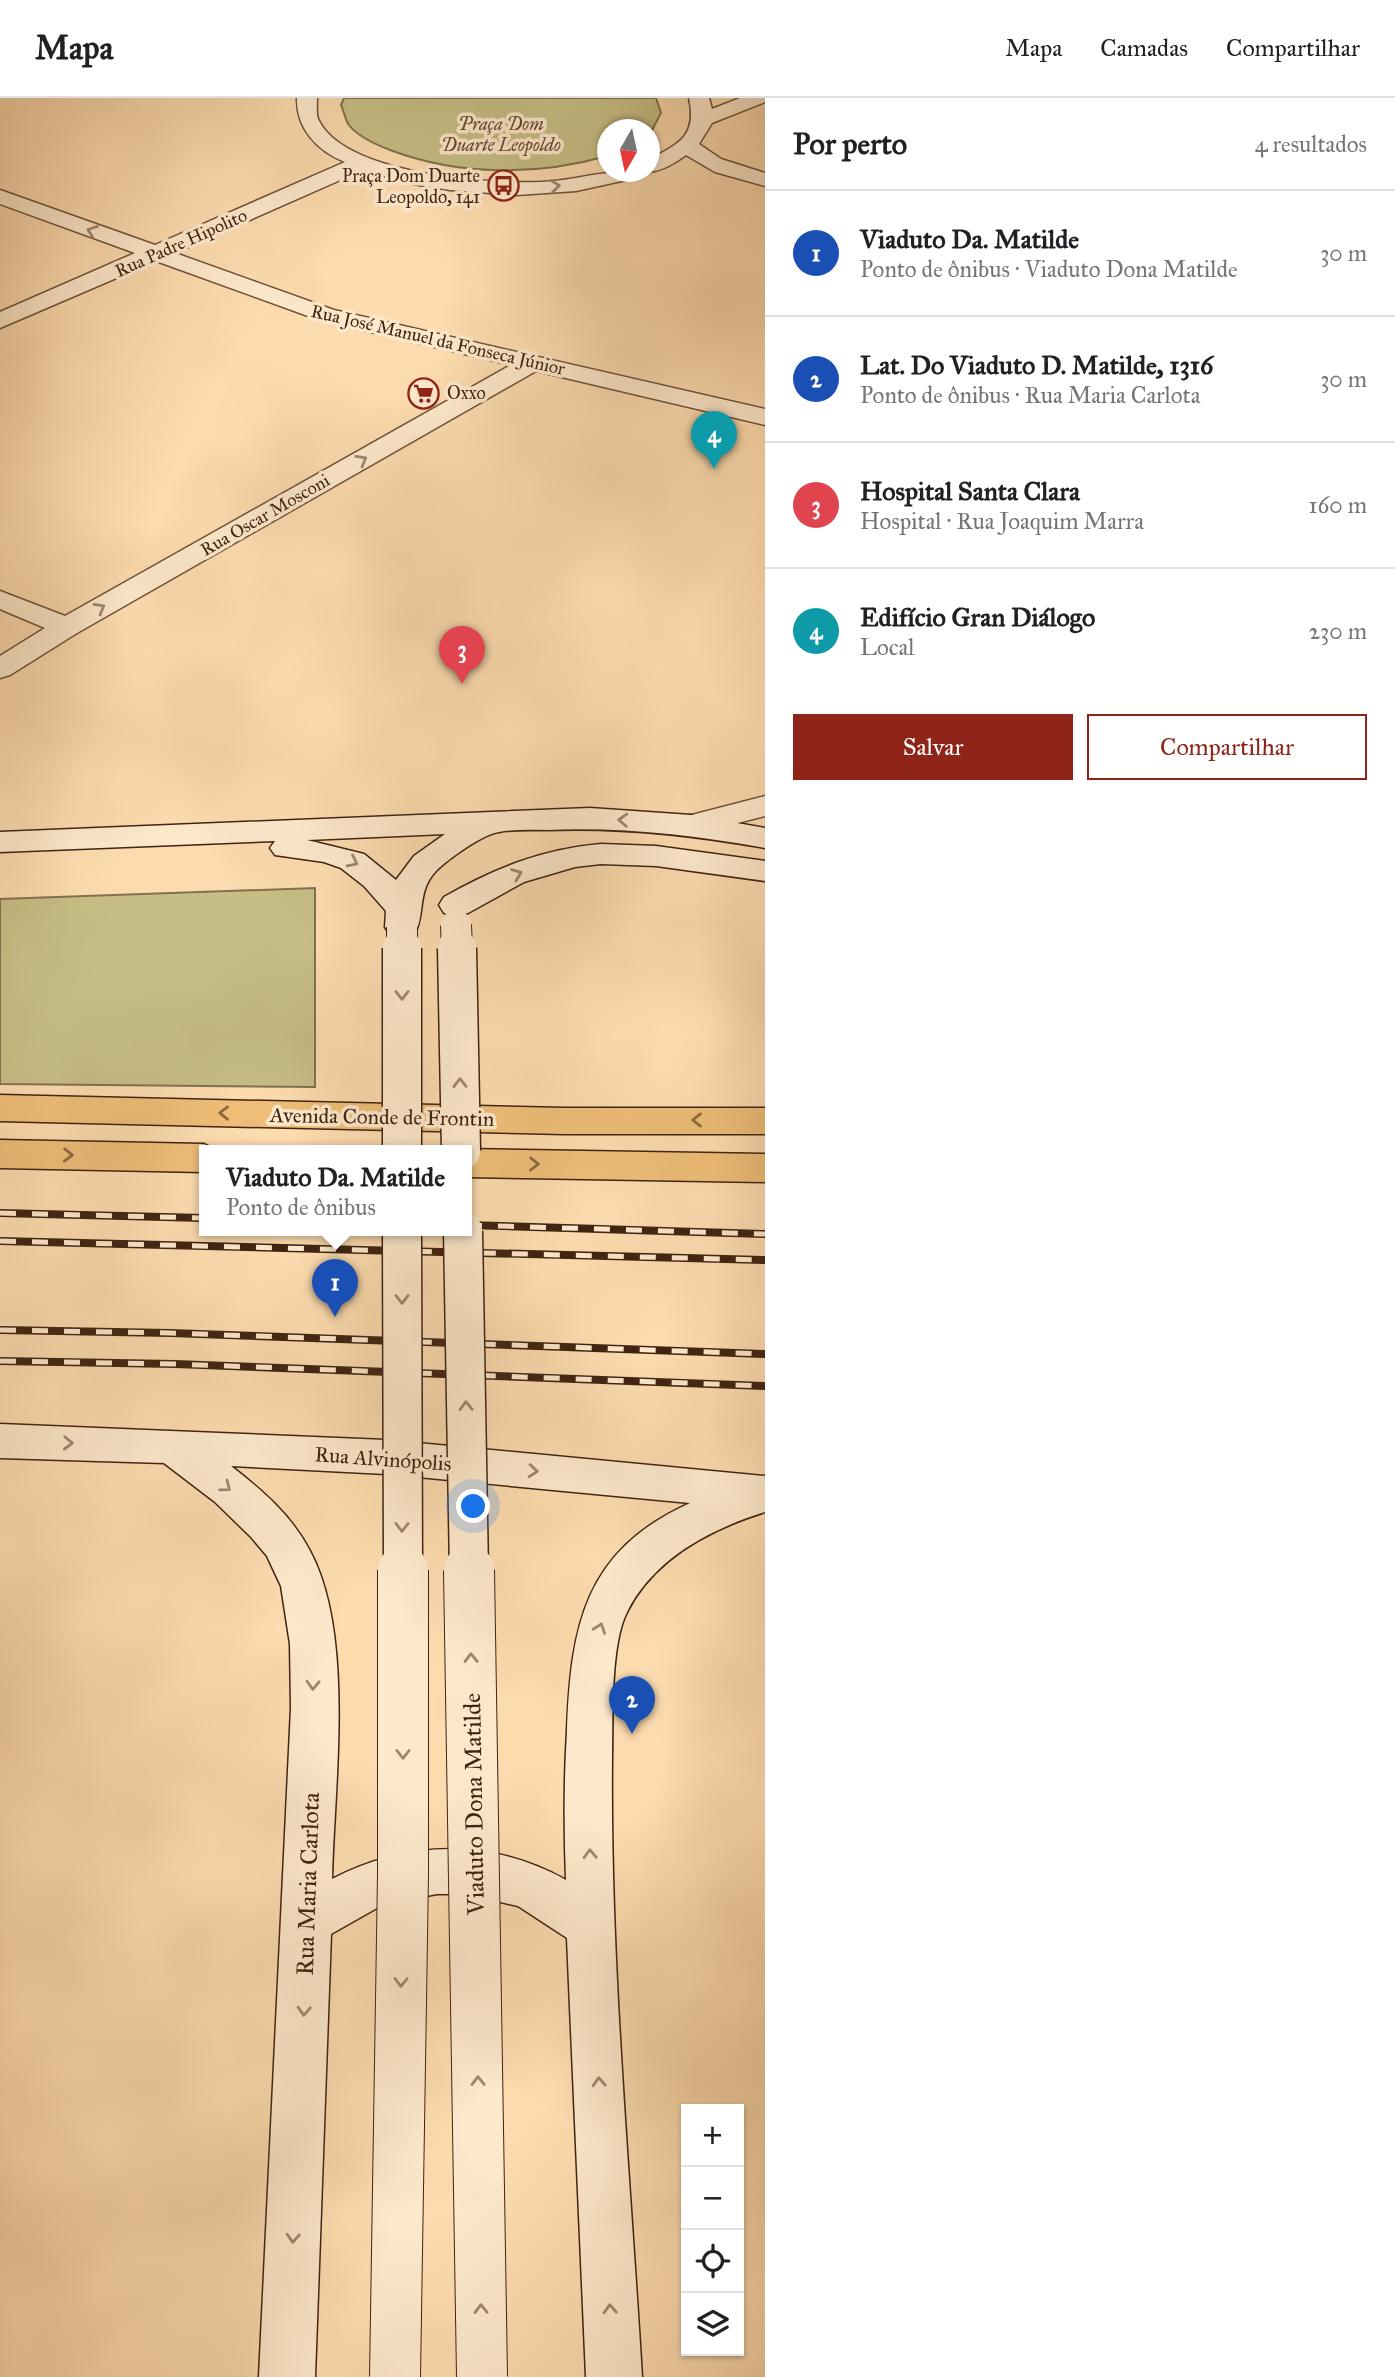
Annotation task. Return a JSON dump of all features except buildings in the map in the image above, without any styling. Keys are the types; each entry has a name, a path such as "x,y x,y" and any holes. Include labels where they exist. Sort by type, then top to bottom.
{"highway":[{"name":"Avenida Conde de Frontin","path":"0,1108 564,1121 758,1119"},
{"path":"0,1154 199,1158"},
{"path":"472,1163 765,1168"}],"street":[{"path":"307,98 307,119 326,142 361,163 413,179 475,188 541,188 597,181"},
{"path":"660,160 687,144 698,132 701,108 758,98"},
{"path":"687,144 697,155 715,165 765,180"},
{"name":"Rua Padre Hipolito","path":"0,321 361,163"},
{"name":"Rua José Manuel da Fonseca Júnior","path":"0,197 327,315 765,416"},
{"name":"Rua Oscar Mosconi","path":"0,669 67,627 532,363"},
{"path":"0,599 67,627"},
{"path":"691,825 765,806"},
{"path":"0,842 590,818 691,825 765,838"},
{"path":"402,1145 401,917 414,874 428,860 490,822"},
{"path":"369,827 428,860 441,870 450,883 456,915 461,1145"},
{"path":"216,833 251,846 327,850 361,865 379,878 401,917"},
{"path":"456,915 495,882 537,866 588,855 628,853 765,871"},
{"path":"395,2377 403,1875 402,1236"},
{"name":"Viaduto Dona Matilde","path":"463,1236 482,2377"},
{"name":"Rua Alvinópolis","path":"0,1441 172,1446 386,1457 765,1493"},
{"name":"Rua Maria Carlota","path":"172,1446 246,1503 282,1542 303,1585 314,1660 307,1922 287,2377"},
{"path":"614,2377 587,1770 595,1642 609,1603 635,1563 657,1543 693,1520 729,1504 765,1493"},
{"path":"307,1922 338,1899 373,1883 410,1873 448,1870 486,1875 525,1885 559,1903 592,1926"}],"green space":[{"name":"Praça Dom Duarte Leopoldo","path":"344,98 656,98 661,113 658,119 597,119 597,159 553,167 498,170 443,165 390,150 357,133 348,123 341,105"},
{"path":"315,888 315,1087 0,1084 0,899"}],"railway":[{"path":"0,1213 199,1218"},
{"path":"472,1225 765,1234"},
{"path":"0,1241 765,1260"},
{"path":"0,1330 170,1333 765,1354"},
{"path":"0,1361 175,1364 765,1386"}],"place":[{"name":"Praça Dom Duarte Leopoldo, 141","path":"503,186"},
{"name":"Oxxo","path":"424,393"},
{"name":"Edifício Gran Diálogo","path":"714,469"},
{"name":"Hospital Santa Clara","path":"462,684"},
{"name":"Viaduto Da. Matilde","path":"335,1317"},
{"name":"Lat. Do Viaduto D. Matilde, 1316","path":"632,1734"}]}
